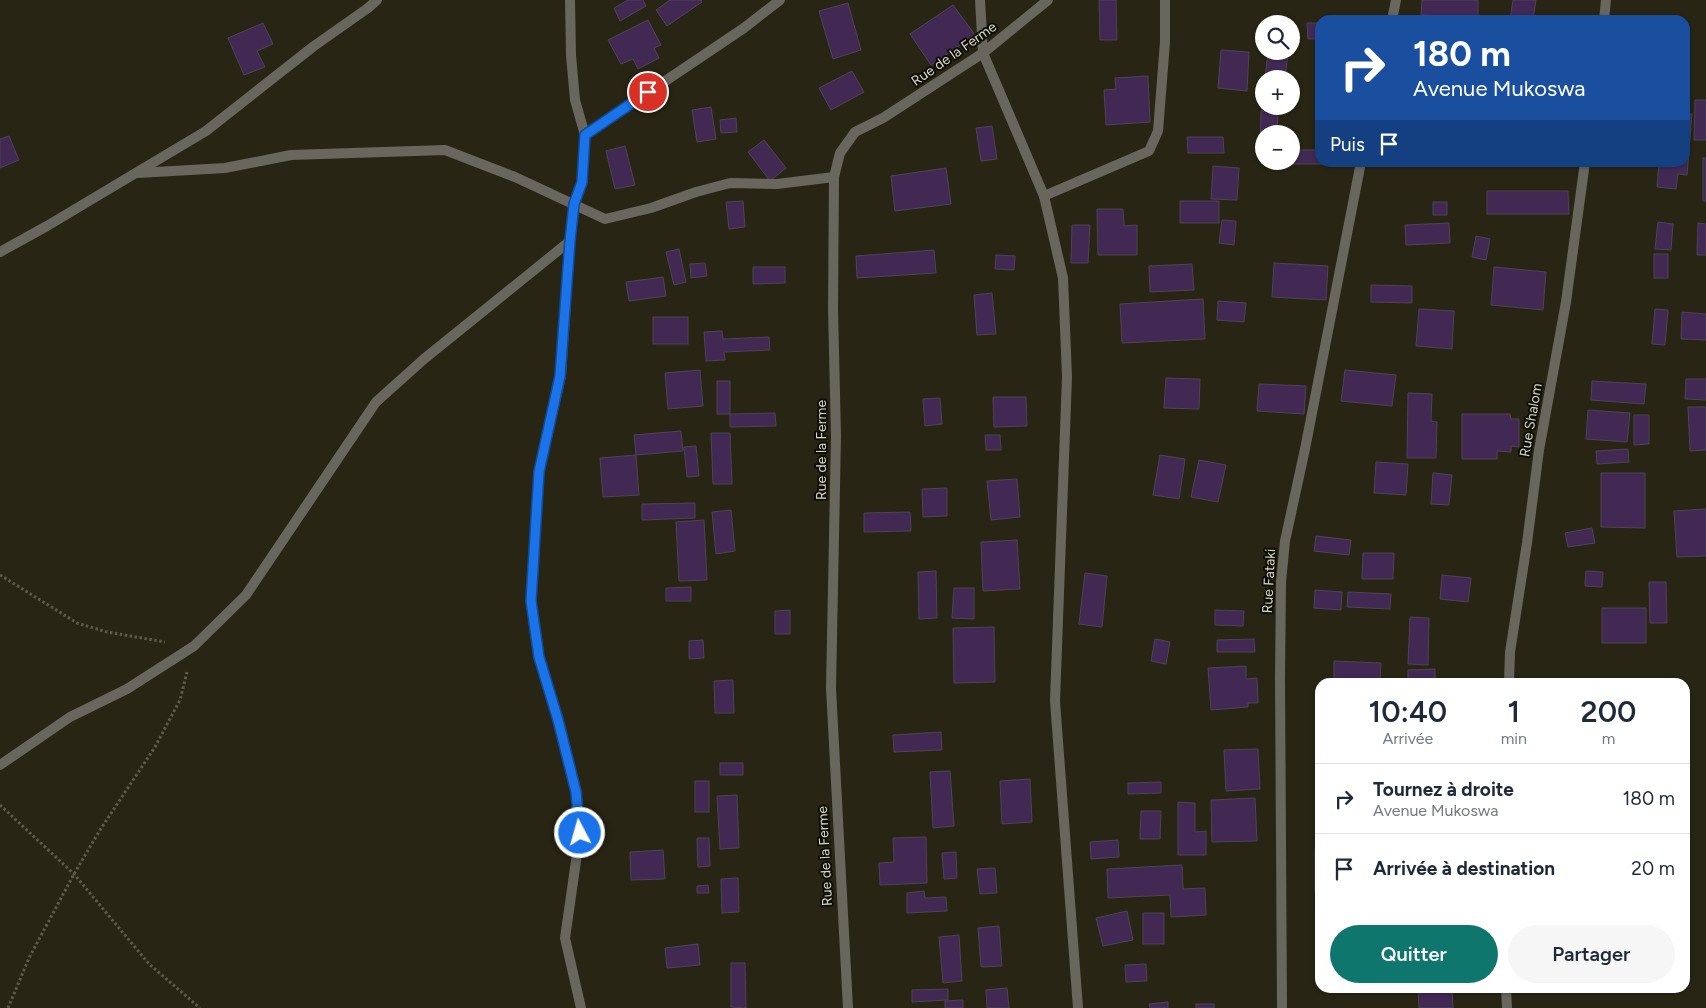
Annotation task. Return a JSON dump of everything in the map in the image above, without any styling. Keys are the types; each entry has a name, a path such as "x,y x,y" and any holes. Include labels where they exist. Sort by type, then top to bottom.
{"street":[{"path":"0,252 138,173 206,131 300,57 377,0"},
{"path":"570,0 571,55 575,100 585,135 582,182 574,204 560,376 539,472 531,601 539,657 558,720 576,792 580,833 565,938 581,1008"},
{"path":"585,135 744,28 780,0"},
{"path":"980,0 983,53 1044,196 1063,278 1067,376 1055,701 1078,1008"},
{"name":"Rue de la Ferme","path":"848,1008 831,688 836,436 833,309 834,178 840,153 855,132 883,118 983,53 1048,0"},
{"path":"1044,196 1149,151 1158,131 1165,42 1165,0"},
{"path":"1393,15 1396,0"},
{"path":"1604,15 1606,0"},
{"path":"138,173 225,168 291,155 445,150 515,177 605,219 651,208 696,192 730,183 777,184 834,178"},
{"name":"Rue Fataki","path":"1282,1008 1281,582 1285,540 1305,449 1360,167"},
{"name":"Rue Shalom","path":"1509,678 1510,652 1539,450 1566,302 1584,167"},
{"path":"0,765 70,718 127,689 194,646 246,595 376,402 424,359 570,241"},
{"path":"1506,993 1507,1008"}],"path":[{"path":"0,575 77,623 107,632 194,646 180,700 155,747 100,830 74,874 29,958 8,1008"},
{"path":"0,806 74,874 149,964 200,1008"}],"building":[{"path":"628,0 643,0 646,6 620,21 614,8"},
{"path":"670,0 701,0 702,2 667,26 656,10"},
{"path":"1099,0 1116,0 1117,40 1100,40"},
{"path":"1422,0 1478,0 1478,15 1421,15"},
{"path":"1513,0 1536,0 1534,15 1511,15"},
{"path":"848,3 861,50 833,59 819,11"},
{"path":"953,5 975,35 931,65 910,34"},
{"path":"648,20 661,45 654,48 659,58 638,69 633,59 621,64 608,40"},
{"path":"263,23 273,44 257,51 265,67 244,75 228,38"},
{"path":"1307,23 1315,23 1315,39 1308,39"},
{"path":"1221,50 1249,52 1247,91 1218,88"},
{"path":"1267,60 1287,60 1286,70 1266,70"},
{"path":"852,71 864,92 831,110 819,88"},
{"path":"1148,76 1150,122 1106,125 1104,90 1116,89 1115,78"},
{"path":"1695,100 1706,100 1706,140 1694,140"},
{"path":"711,107 716,139 697,142 692,110"},
{"path":"1690,114 1692,114 1690,138"},
{"path":"1261,115 1278,115 1277,125 1261,125"},
{"path":"736,118 737,132 721,133 720,120"},
{"path":"992,126 997,159 981,161 976,128"},
{"path":"9,136 19,160 0,168 0,139"},
{"path":"1187,137 1223,137 1224,153 1188,153"},
{"path":"764,140 786,168 770,181 748,152"},
{"path":"625,146 635,185 615,189 606,151"},
{"path":"1300,150 1315,150 1315,164 1300,164"},
{"path":"1703,158 1706,158 1706,201 1703,201"},
{"path":"1213,166 1239,168 1237,200 1211,199"},
{"path":"1659,167 1688,167 1687,175 1678,174 1676,189 1657,187"},
{"path":"946,168 951,204 895,211 891,176"},
{"path":"1487,191 1568,191 1569,214 1487,214"},
{"path":"743,201 745,227 729,229 726,202"},
{"path":"1180,201 1219,201 1219,223 1180,223"},
{"path":"1433,202 1447,202 1447,215 1433,215"},
{"path":"1097,209 1123,209 1124,226 1137,225 1137,255 1098,255"},
{"path":"1222,220 1236,221 1234,245 1219,243"},
{"path":"1658,222 1673,224 1671,250 1655,249"},
{"path":"1449,223 1450,243 1406,245 1405,225"},
{"path":"1698,223 1706,224 1706,255 1697,255"},
{"path":"1072,225 1090,225 1088,263 1071,263"},
{"path":"1476,236 1490,239 1486,260 1472,257"},
{"path":"679,249 686,282 674,285 666,252"},
{"path":"934,250 936,273 857,278 856,256"},
{"path":"1654,254 1668,254 1668,278 1654,278"},
{"path":"996,255 1015,256 1014,270 995,269"},
{"path":"705,263 707,276 691,278 690,264"},
{"path":"1274,263 1328,266 1326,300 1272,297"},
{"path":"1192,264 1194,290 1150,292 1149,266"},
{"path":"753,267 785,267 785,283 753,284"},
{"path":"1494,267 1546,272 1543,310 1491,305"},
{"path":"663,277 666,296 629,301 626,282"},
{"path":"1371,285 1412,286 1412,303 1371,302"},
{"path":"992,293 996,334 977,335 974,295"},
{"path":"1203,299 1205,339 1122,343 1120,304"},
{"path":"1218,301 1246,303 1244,322 1217,320"},
{"path":"1419,309 1454,311 1452,349 1416,346"},
{"path":"1655,309 1668,310 1665,345 1652,344"},
{"path":"1682,312 1706,314 1706,340 1681,339"},
{"path":"653,317 688,317 688,344 653,344"},
{"path":"722,331 723,339 769,337 770,350 724,352 725,360 706,361 704,332"},
{"path":"700,370 703,406 668,409 665,373"},
{"path":"1345,370 1396,375 1392,406 1341,401"},
{"path":"1166,378 1200,379 1199,409 1164,408"},
{"path":"1686,379 1706,379 1706,400 1685,399"},
{"path":"717,381 730,381 730,414 717,414"},
{"path":"1592,381 1646,384 1644,404 1591,400"},
{"path":"1259,384 1306,386 1304,414 1257,411"},
{"path":"1408,393 1432,394 1431,421 1437,422 1436,458 1407,458"},
{"path":"993,397 1026,397 1027,426 994,427"},
{"path":"940,398 942,424 925,426 923,399"},
{"path":"1688,407 1706,407 1706,450 1690,451"},
{"path":"1588,410 1630,413 1627,442 1586,439"},
{"path":"775,413 776,426 730,427 730,414"},
{"path":"1462,414 1510,414 1511,419 1519,419 1519,447 1511,446 1511,452 1497,451 1497,459 1462,459"},
{"path":"1634,415 1649,415 1649,444 1634,445"},
{"path":"681,431 683,451 636,455 634,435"},
{"path":"711,433 730,433 732,484 713,484"},
{"path":"985,435 1000,435 1001,450 986,450"},
{"path":"696,446 699,476 687,477 684,447"},
{"path":"1628,449 1629,462 1597,464 1596,451"},
{"path":"636,455 639,495 603,497 600,458"},
{"path":"1160,455 1185,459 1179,499 1153,495"},
{"path":"1199,460 1226,465 1218,502 1191,497"},
{"path":"1376,462 1408,464 1406,495 1374,493"},
{"path":"1433,473 1452,475 1449,505 1431,504"},
{"path":"1601,473 1645,473 1645,528 1601,527"},
{"path":"1017,479 1020,517 991,520 987,481"},
{"path":"947,488 947,516 923,517 922,489"},
{"path":"695,503 695,518 642,520 642,504"},
{"path":"1706,509 1706,556 1677,557 1674,511"},
{"path":"731,510 735,551 716,554 712,512"},
{"path":"910,512 911,531 864,532 864,513"},
{"path":"704,520 707,580 679,581 676,522"},
{"path":"1592,528 1595,543 1568,547 1565,533"},
{"path":"1316,536 1351,540 1349,555 1314,551"},
{"path":"1017,540 1020,589 983,591 981,542"},
{"path":"1363,553 1394,553 1393,579 1362,579"},
{"path":"936,571 937,618 919,619 918,572"},
{"path":"1586,571 1603,572 1602,587 1585,586"},
{"path":"1085,573 1107,576 1102,627 1079,624"},
{"path":"1442,575 1471,578 1468,602 1440,599"},
{"path":"1649,582 1666,582 1667,623 1650,623"},
{"path":"691,587 691,601 666,601 666,588"},
{"path":"954,588 974,588 974,619 952,618"},
{"path":"1315,590 1342,592 1341,610 1314,608"},
{"path":"1348,592 1391,594 1390,609 1347,607"},
{"path":"1602,608 1646,608 1646,643 1602,643"},
{"path":"790,610 790,634 775,634 775,611"},
{"path":"1215,610 1244,611 1243,626 1215,625"},
{"path":"1410,617 1429,618 1428,665 1408,664"},
{"path":"994,627 995,682 954,683 953,628"},
{"path":"1155,639 1170,642 1166,664 1151,661"},
{"path":"1254,639 1255,652 1217,652 1217,640"},
{"path":"703,640 704,658 689,659 689,641"},
{"path":"1334,661 1381,663 1380,678 1334,678"},
{"path":"1246,666 1246,679 1257,678 1258,703 1248,703 1248,707 1211,710 1208,668"},
{"path":"1435,669 1435,678 1408,678 1408,670"},
{"path":"733,680 734,713 715,713 714,681"},
{"path":"941,732 942,750 894,752 893,735"},
{"path":"1258,749 1260,789 1226,791 1224,750"},
{"path":"720,763 743,763 743,775 720,775"},
{"path":"950,771 954,826 933,828 930,772"},
{"path":"1030,779 1032,822 1002,824 1000,781"},
{"path":"695,781 709,781 709,812 695,812"},
{"path":"1161,782 1161,793 1128,794 1128,783"},
{"path":"737,795 739,848 720,849 717,796"},
{"path":"1255,798 1257,841 1212,842 1211,800"},
{"path":"1178,802 1195,803 1195,832 1206,831 1206,855 1178,855"},
{"path":"1141,811 1161,811 1160,839 1140,839"},
{"path":"926,837 927,883 880,885 879,863 894,862 893,838"},
{"path":"697,838 709,838 710,866 698,867"},
{"path":"1118,840 1119,857 1091,859 1090,842"},
{"path":"663,850 665,879 631,880 630,852"},
{"path":"956,852 957,878 944,879 942,853"},
{"path":"1182,865 1183,889 1205,888 1206,915 1171,917 1170,895 1108,898 1107,869"},
{"path":"995,868 997,893 980,894 977,869"},
{"path":"738,878 739,912 722,913 721,879"},
{"path":"708,885 709,893 697,893 697,886"},
{"path":"924,891 925,898 946,897 947,911 907,913 907,893"},
{"path":"1127,911 1133,940 1103,946 1096,918"},
{"path":"1143,913 1164,913 1164,944 1143,944"},
{"path":"999,926 1002,966 981,967 978,928"},
{"path":"959,935 962,981 943,983 939,937"},
{"path":"698,944 700,965 667,968 665,948"},
{"path":"731,963 745,963 746,1008 731,1007"},
{"path":"1146,964 1147,981 1126,982 1125,965"},
{"path":"1007,988 1009,1008 987,1008 986,990"},
{"path":"948,989 948,1000 912,1002 912,990"},
{"path":"1418,993 1452,993 1453,1008 1419,1008"},
{"path":"963,1000 963,1008 945,1008 945,1001"},
{"path":"1168,1002 1168,1008 1150,1008 1149,1004"},
{"path":"1196,1004 1214,1004 1214,1008 1196,1008"}],"route":[{"path":"580,833 576,792 558,720 539,657 531,601 539,472 560,376 570,241 574,204 582,182 585,135 648,92"}]}
